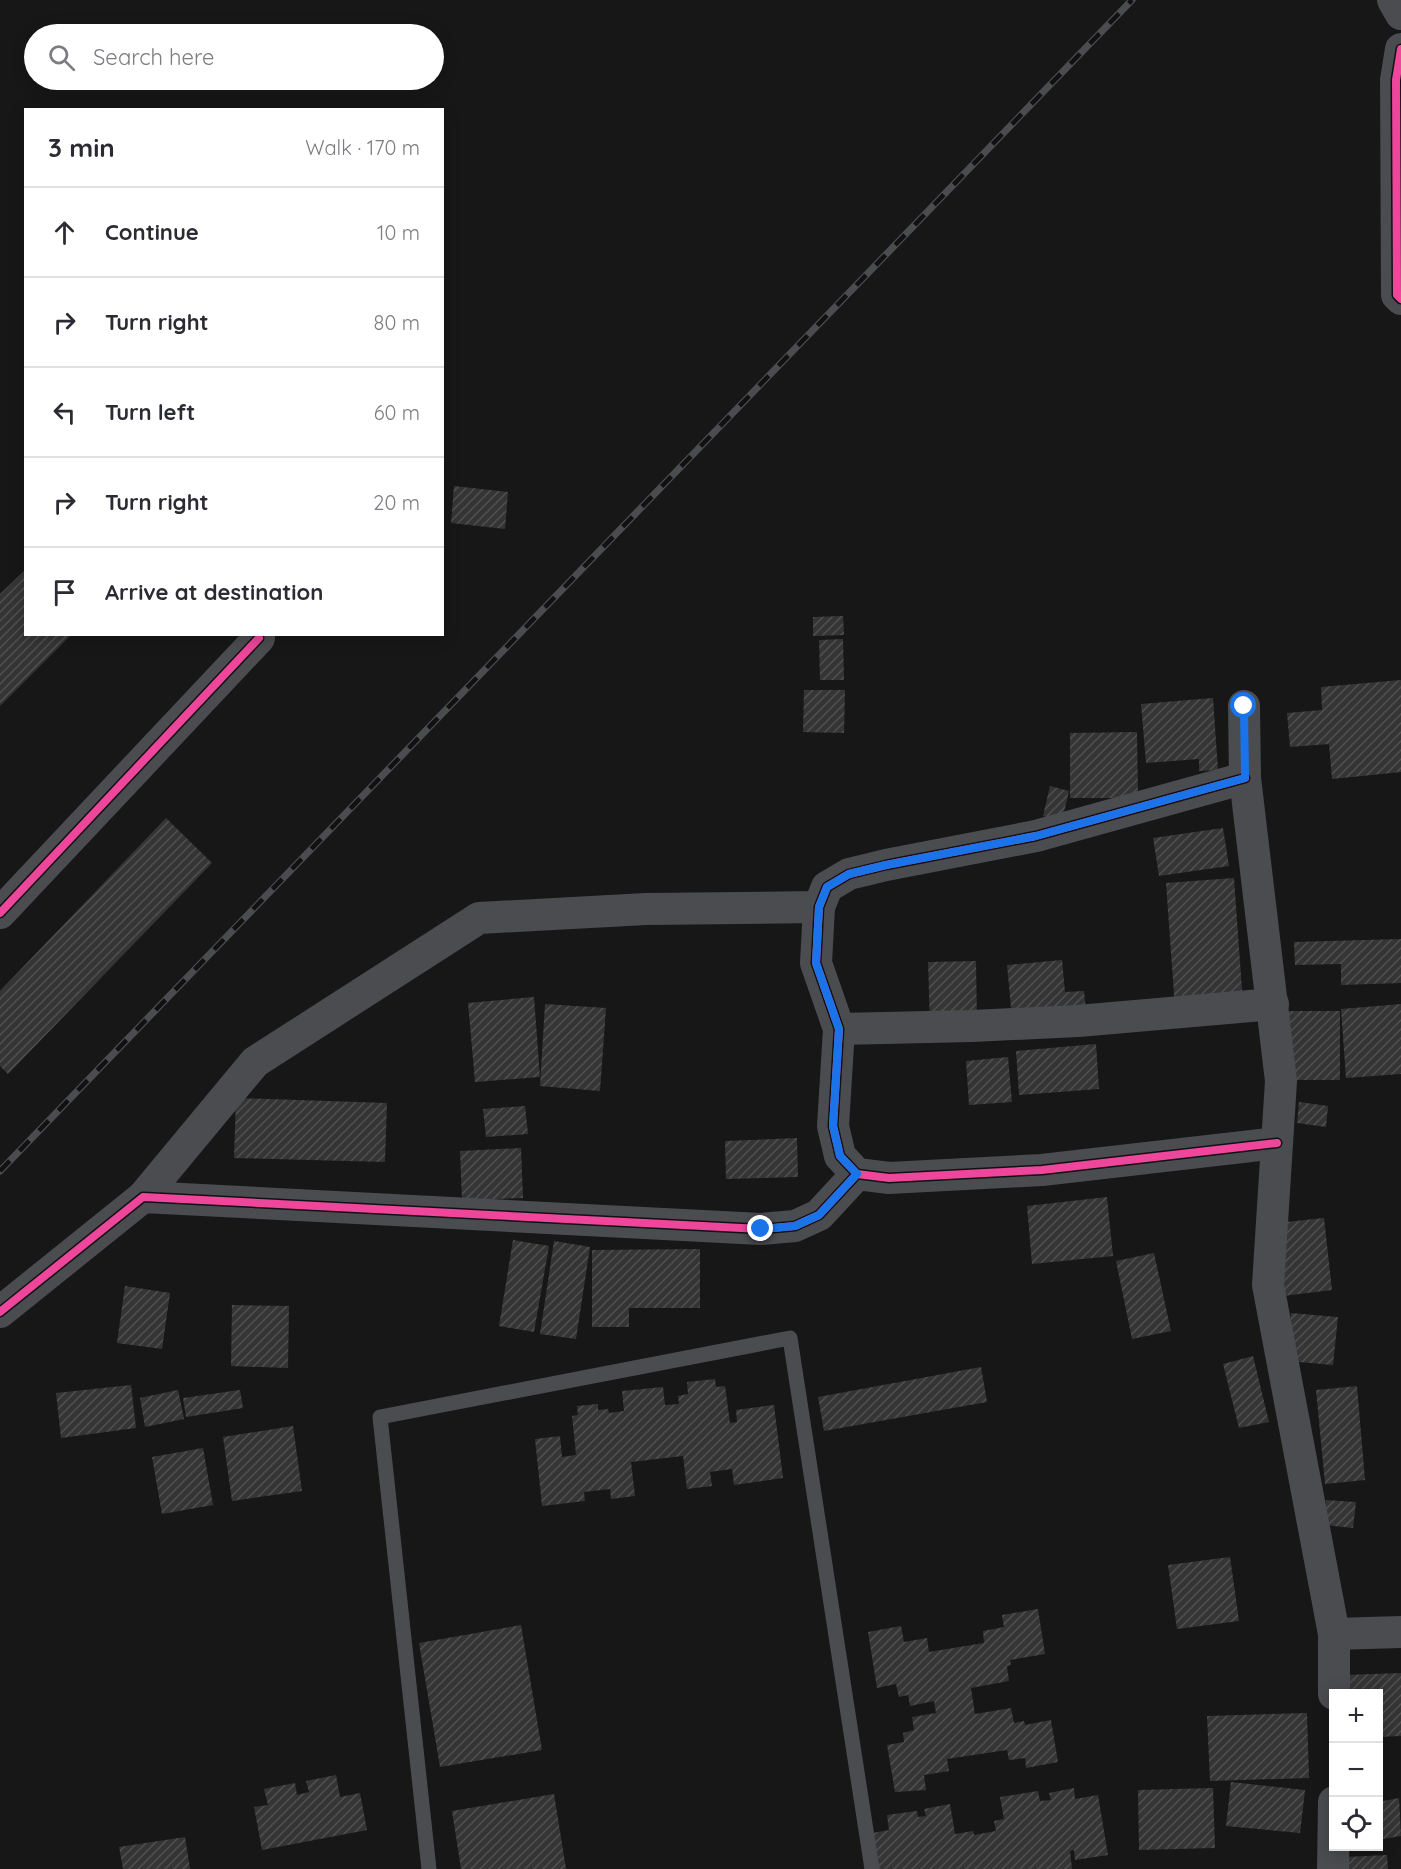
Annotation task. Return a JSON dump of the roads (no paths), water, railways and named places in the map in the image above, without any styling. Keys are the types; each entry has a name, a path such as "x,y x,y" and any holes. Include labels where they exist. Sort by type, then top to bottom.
{"street":[{"path":"1393,0 1401,14"},
{"path":"1401,49 1396,80 1396,295 1401,299"},
{"path":"0,913 258,638"},
{"path":"1244,706 1245,778 1281,1082 1268,1285 1334,1634 1334,1689"},
{"path":"1245,778 1036,836 849,874 827,887 819,907 816,963 839,1029 833,1126 840,1156 857,1174 889,1178 1042,1170 1278,1143"},
{"path":"0,1312 143,1197 255,1062 479,918 646,909 819,907"},
{"path":"839,1029 1066,1021 1273,1004"},
{"path":"143,1197 761,1229 795,1226 819,1215 857,1174"},
{"path":"1334,1634 1401,1632"},
{"path":"1333,1851 1333,1869"}],"lane":[{"path":"429,1869 380,1417 790,1338 872,1869"}],"railway":[{"path":"0,1171 1132,0"}]}
